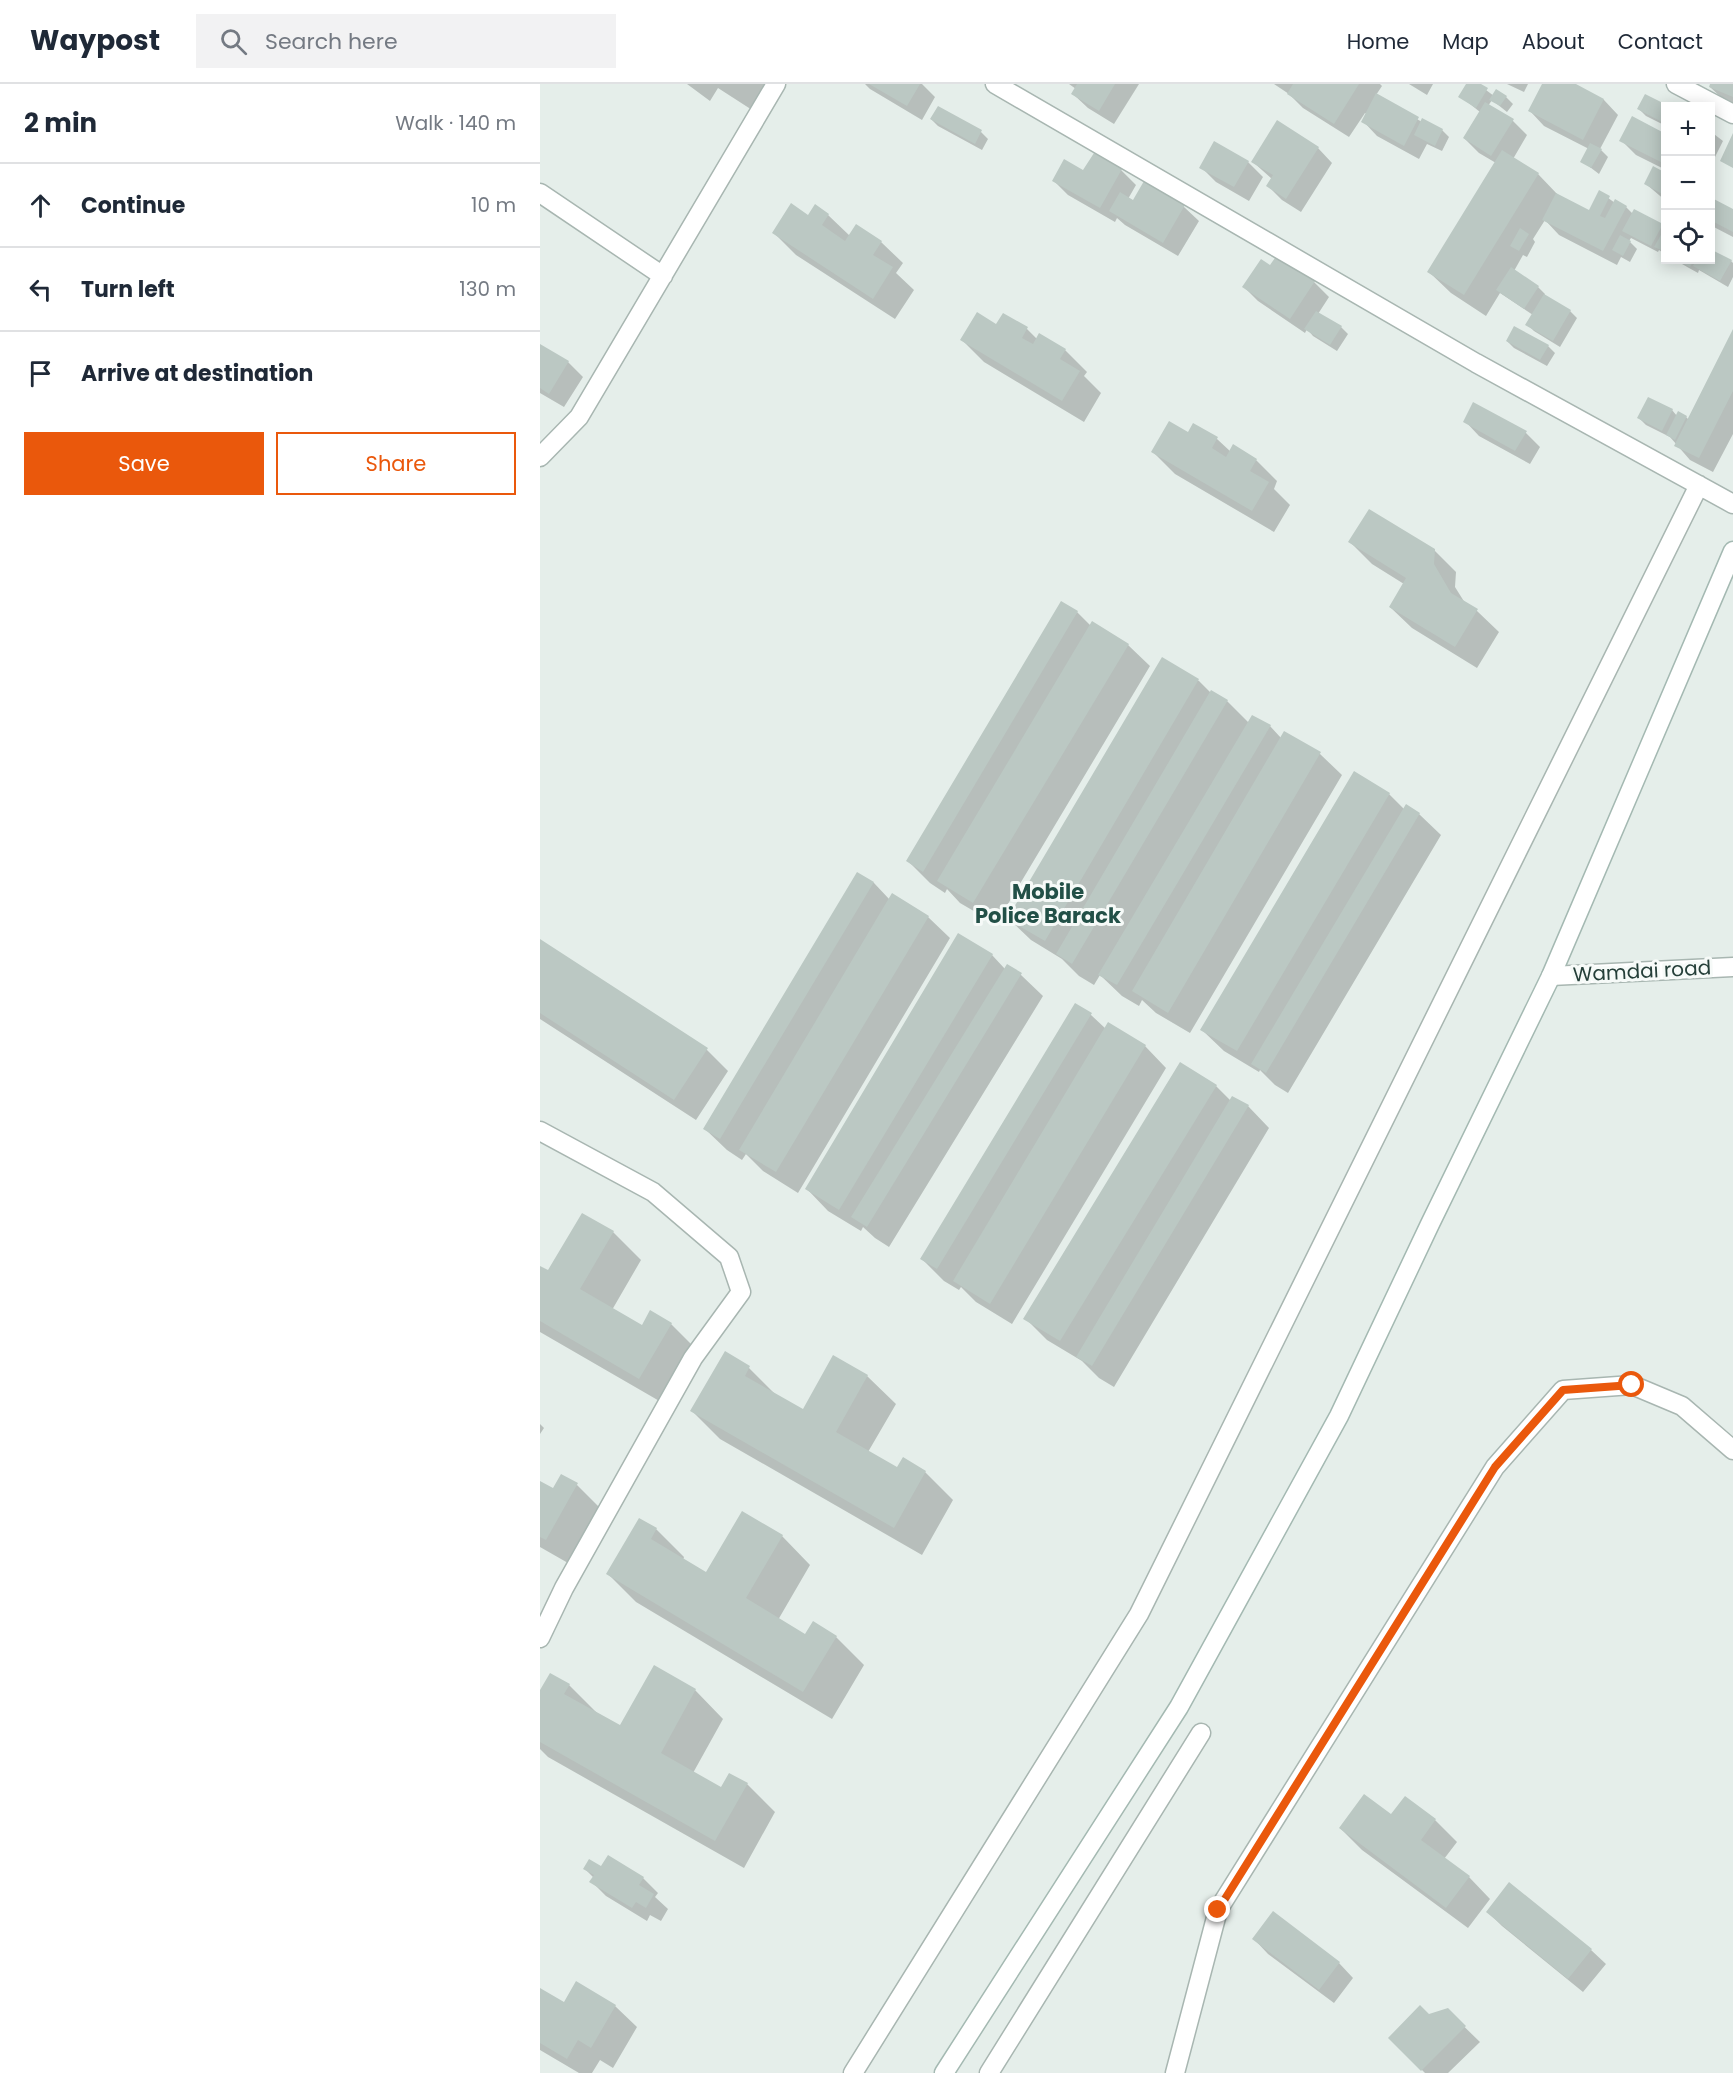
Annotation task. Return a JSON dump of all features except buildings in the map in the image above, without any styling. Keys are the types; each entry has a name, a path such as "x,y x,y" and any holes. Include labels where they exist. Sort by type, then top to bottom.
{"street":[{"path":"540,457 579,417 776,84"},
{"path":"995,84 1476,363 1733,504"},
{"path":"1676,84 1733,114"},
{"path":"540,193 663,276"},
{"path":"853,2073 1139,1614 1699,485"},
{"path":"944,2073 1179,1707 1338,1416 1551,976 1733,551"},
{"name":"Wamdai road","path":"1551,976 1733,967"},
{"path":"540,1131 653,1192 729,1257 741,1292 693,1358 564,1588 540,1638"},
{"path":"1175,2073 1218,1910 1495,1467 1563,1390 1632,1385 1682,1406 1733,1450"},
{"path":"989,2073 1201,1733"}],"district":[{"name":"Mobile Police Barack","path":"1048,903"}],"route":[{"path":"1218,1910 1495,1467 1563,1390 1632,1385"}]}
